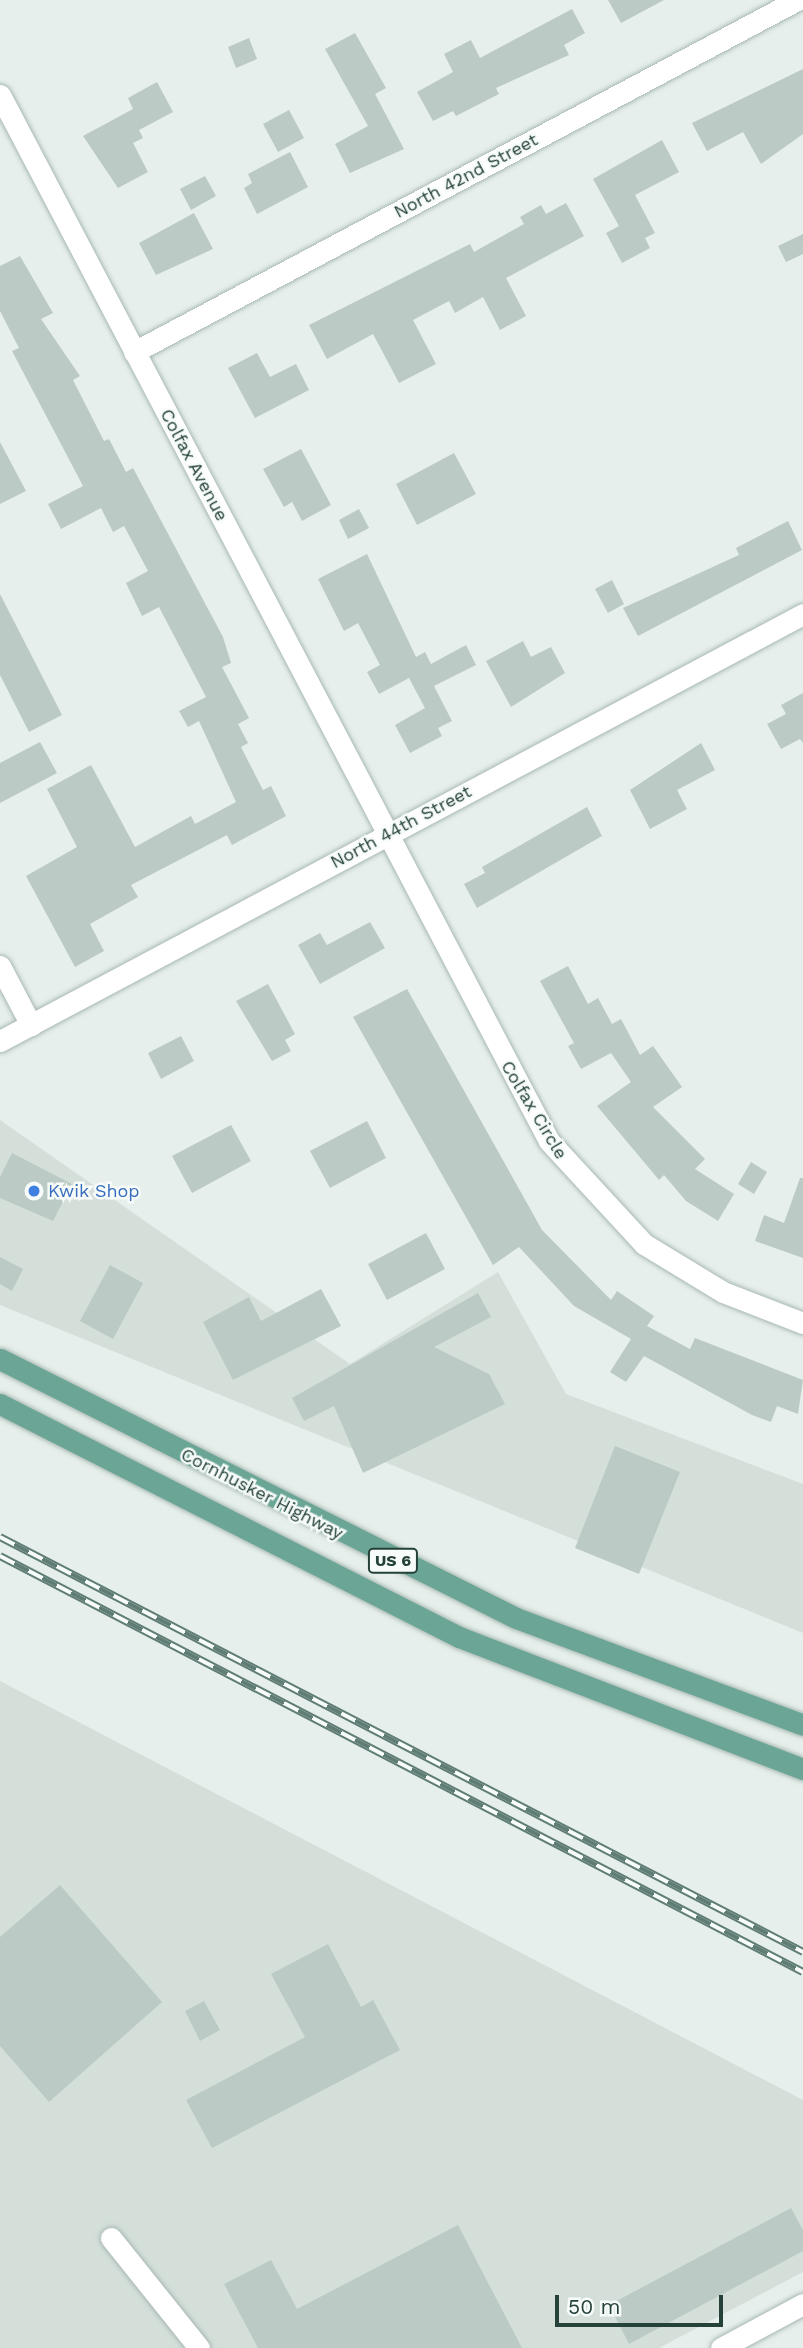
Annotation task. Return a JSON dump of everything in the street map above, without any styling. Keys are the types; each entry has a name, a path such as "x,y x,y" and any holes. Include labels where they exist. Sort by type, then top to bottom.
{"main road":[{"name":"Cornhusker Highway","path":"0,1359 516,1618 803,1725"},
{"name":"US 6","path":"0,1404 459,1637 803,1769"}],"street":[{"name":"North 42nd Street","path":"134,352 797,0"},
{"name":"Colfax Avenue","path":"0,95 387,835"},
{"name":"North 44th Street","path":"0,1041 803,614"},
{"name":"Colfax Circle","path":"387,835 528,1106 573,1173 625,1228 664,1259 723,1292 803,1323"},
{"path":"0,966 31,1025"},
{"path":"111,2238 199,2348"},
{"path":"721,2348 803,2304"}],"shaded area":[{"path":"0,1120 350,1364 498,1272 566,1394 803,1484 803,1633 0,1305"},
{"path":"0,1681 803,2100 803,2272 659,2348 0,2348"}],"building":[{"path":"608,0 664,0 621,23"},
{"path":"572,9 585,33 564,45 569,55 496,88 499,94 456,116 453,111 433,121 417,92 453,72 444,54 471,40 480,58"},
{"path":"355,33 386,88 375,94 404,149 350,173 335,144 368,126 325,49"},
{"path":"249,38 257,59 236,68 228,47"},
{"path":"803,69 803,134 761,164 743,132 707,151 692,123"},
{"path":"157,82 173,112 139,130 143,138 133,143 148,172 118,188 83,136 133,109 128,98"},
{"path":"289,110 304,138 278,152 263,124"},
{"path":"662,140 679,172 635,195 655,233 645,238 650,248 622,263 606,233 619,226 593,179"},
{"path":"290,152 308,187 257,214 244,188 252,183 248,174"},
{"path":"205,176 216,196 191,210 180,189"},
{"path":"566,203 584,236 506,278 526,316 500,330 483,297 455,313 449,301 413,320 436,364 399,383 373,334 327,359 309,325 470,244 474,252 524,224 520,217 541,205 546,214"},
{"path":"194,213 213,249 156,275 139,243"},
{"path":"803,234 803,254 786,262 778,246"},
{"path":"20,256 53,313 41,319 80,376 73,380 104,441 109,439 126,472 133,468 223,637 231,663 222,667 249,718 238,724 248,743 241,747 263,790 271,786 286,816 232,845 227,835 131,885 138,897 90,924 104,951 75,967 26,876 77,847 47,789 91,765 135,847 191,816 195,824 236,802 199,721 188,727 179,711 206,697 159,607 142,616 126,583 148,571 124,526 113,532 101,508 61,529 48,504 83,486 12,351 19,348 0,311 0,266"},
{"path":"257,353 270,377 296,364 309,390 255,418 228,368"},
{"path":"0,442 26,491 0,504"},
{"path":"301,449 331,505 302,521 292,502 284,507 263,469"},
{"path":"454,453 476,494 417,525 396,484"},
{"path":"359,509 369,528 348,539 339,520"},
{"path":"788,521 802,550 638,636 623,608 739,555 736,548"},
{"path":"367,554 416,657 425,652 431,664 466,645 476,665 434,686 452,721 438,728 442,736 410,753 395,725 425,708 409,678 379,694 367,672 380,665 358,623 344,631 318,579"},
{"path":"612,580 624,604 608,613 595,589"},
{"path":"0,594 62,715 29,732 0,675"},
{"path":"523,641 531,657 551,647 565,673 511,707 486,661"},
{"path":"803,693 803,743 800,739 781,749 767,724 786,714 781,705"},
{"path":"40,742 57,773 0,803 0,763"},
{"path":"701,743 715,770 677,790 687,809 650,829 630,790"},
{"path":"587,807 602,836 477,908 464,884 485,873 482,867"},
{"path":"370,922 385,948 320,984 298,945 320,933 327,945"},
{"path":"568,966 588,1004 598,998 612,1024 621,1019 640,1055 653,1046 682,1087 653,1107 705,1159 695,1169 734,1194 718,1221 686,1201 664,1175 659,1180 597,1106 631,1082 611,1053 581,1069 568,1046 574,1043 540,981"},
{"path":"268,984 295,1034 285,1040 291,1051 272,1061 236,1001"},
{"path":"407,989 542,1230 611,1300 617,1291 654,1316 647,1326 690,1349 695,1338 803,1380 798,1414 777,1406 771,1422 752,1415 644,1356 626,1382 610,1372 631,1339 574,1306 519,1247 493,1265 353,1017"},
{"path":"181,1036 194,1061 161,1079 148,1053"},
{"path":"367,1121 386,1158 330,1188 310,1151"},
{"path":"231,1125 251,1161 192,1193 172,1156"},
{"name":"Kwik Shop","path":"12,1153 72,1184 53,1221 0,1198 0,1177"},
{"path":"751,1162 767,1172 754,1194 738,1184"},
{"path":"800,1178 803,1178 803,1258 755,1241 764,1215 784,1223"},
{"path":"426,1233 445,1269 387,1300 368,1264"},
{"path":"0,1257 23,1269 12,1291 0,1284"},
{"path":"110,1265 143,1283 113,1339 80,1321"},
{"path":"321,1289 341,1326 233,1380 203,1322 249,1297 261,1321"},
{"path":"478,1293 491,1317 434,1347 489,1374 505,1404 363,1473 334,1406 304,1421 292,1398"},
{"path":"615,1446 680,1472 639,1574 575,1548"},
{"path":"60,1885 162,2002 49,2102 0,2046 0,1937"},
{"path":"328,1944 361,2007 373,2000 400,2050 212,2148 186,2100 305,2037 271,1974"},
{"path":"204,2001 220,2030 200,2041 185,2011"},
{"path":"791,2208 803,2230 803,2251 629,2344 609,2305"},
{"path":"458,2225 522,2348 258,2348 224,2284 271,2260 297,2309"}],"railway":[{"path":"0,1537 803,1952"},
{"path":"0,1556 803,1972"}],"place":[{"name":"Kwik Shop","path":"34,1191"}]}
